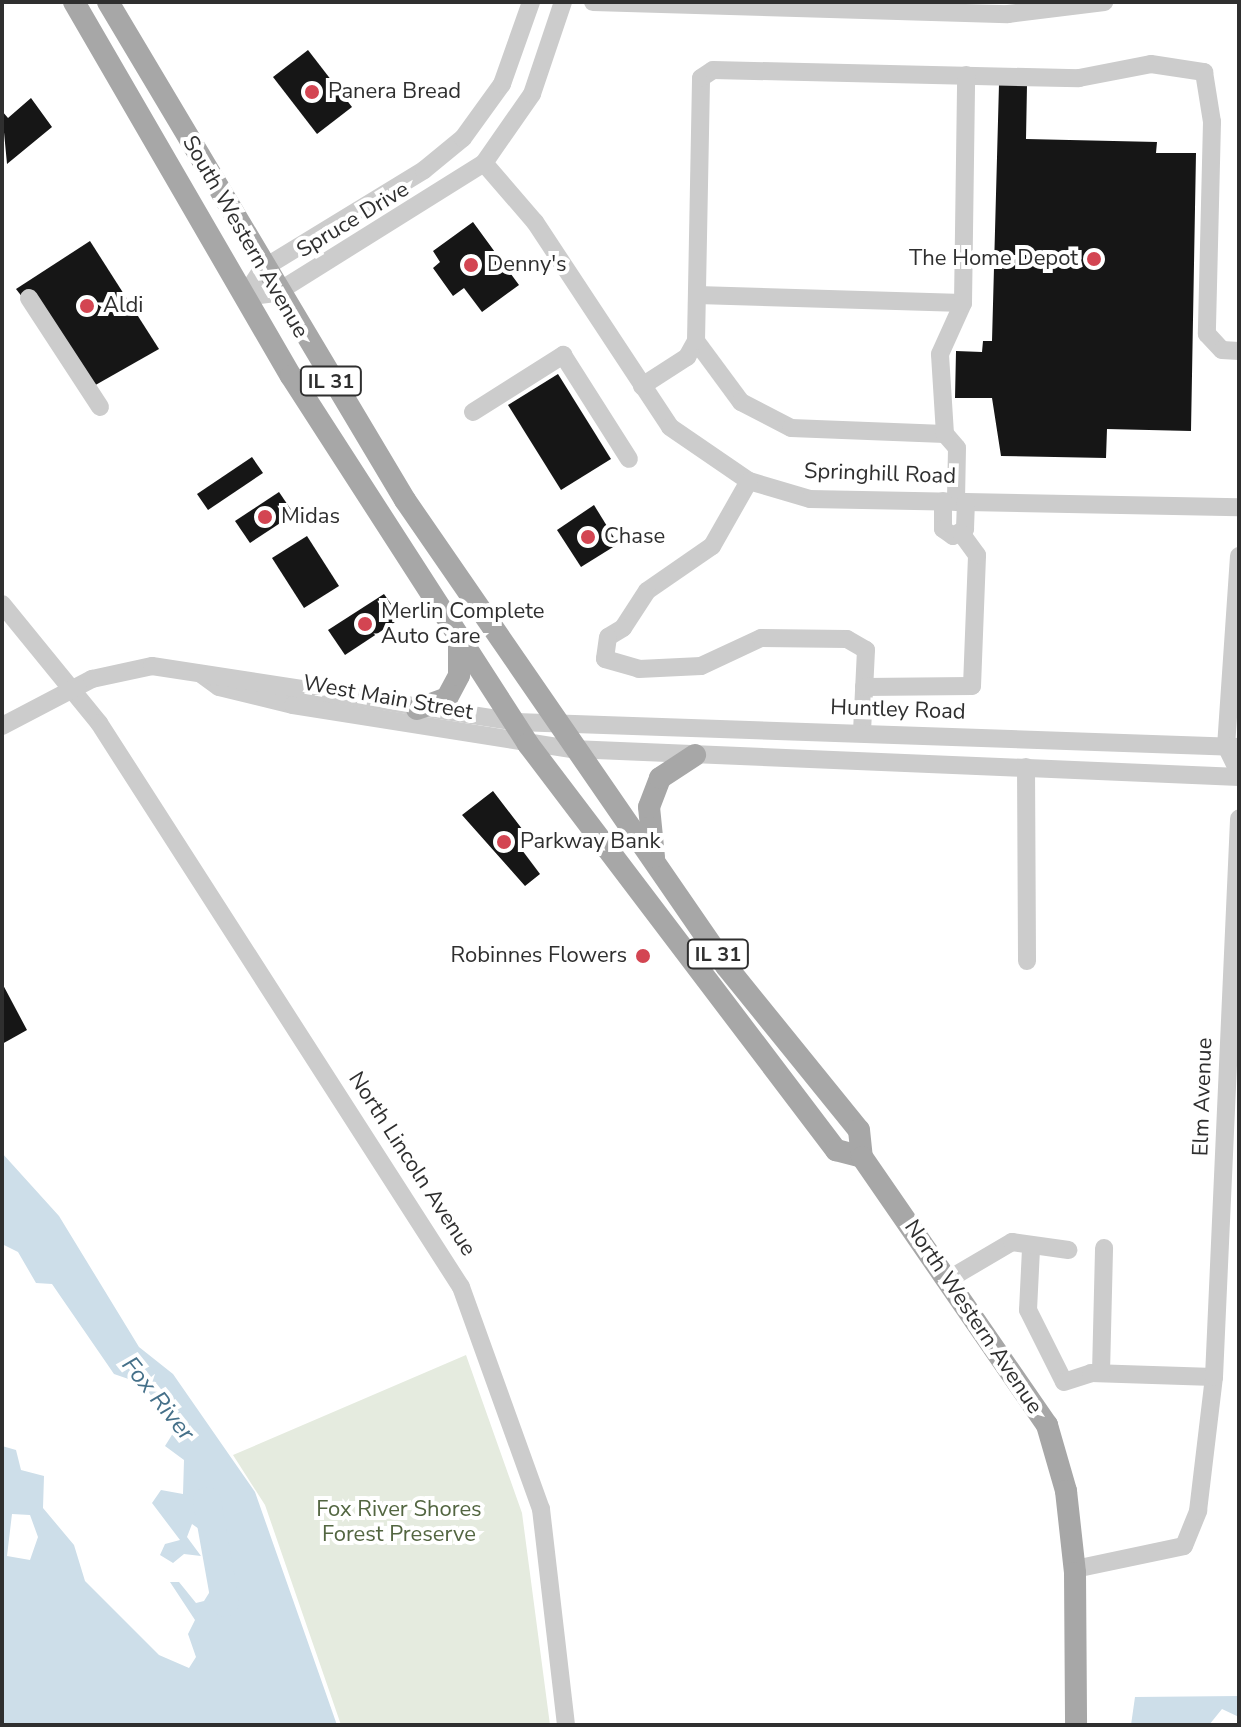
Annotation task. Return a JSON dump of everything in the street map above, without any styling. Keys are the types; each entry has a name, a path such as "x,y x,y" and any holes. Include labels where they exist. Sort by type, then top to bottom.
{"main road":[{"name":"South Western Avenue","path":"74,2 244,297 459,640 528,744"},
{"name":"South Western Avenue","path":"108,2 276,293 572,749"},
{"path":"417,709 447,698 459,675 459,640"},
{"name":"North Western Avenue","path":"528,744 836,1150 862,1157"},
{"name":"North Western Avenue","path":"572,749 654,858 764,1017 859,1130 862,1157 1047,1425 1066,1491 1075,1569 1076,1725"},
{"path":"654,858 649,807 660,778 695,755"}],"street":[{"name":"Spruce Drive","path":"244,297 262,269 463,138 502,84 531,2"},
{"name":"Spruce Drive","path":"244,297 276,293 484,163 532,94 563,2"},
{"path":"593,2 1008,14 1104,2"},
{"path":"642,386 687,357 696,341 701,78 713,70 1108,76 1151,64 1204,72 1212,122 1207,334 1222,350 1239,351"},
{"path":"864,687 948,692 972,686 977,555 962,534 955,502 957,448 945,434 940,354 963,303 966,75"},
{"name":"Springhill Road","path":"484,163 535,222 642,386 694,451 749,481 810,499 1239,507"},
{"path":"697,295 963,303"},
{"path":"29,298 100,407"},
{"path":"696,341 741,402 791,428 945,434"},
{"path":"473,412 563,355 629,459"},
{"path":"749,481 712,546 647,591 623,628 608,637 605,659 639,669 701,666 761,638 847,639 866,650 862,733"},
{"path":"572,749 1239,775 1233,747 1239,556"},
{"name":"North Lincoln Avenue","path":"2,604 73,688 461,1287 541,1509 566,1725"},
{"name":"West Main Street","path":"2,726 73,688 144,666 417,709 556,725"},
{"name":"West Main Street","path":"201,674 219,687 293,705 572,749"},
{"name":"Huntley Road","path":"556,725 1233,747"},
{"path":"1026,767 1027,961"},
{"name":"Elm Avenue","path":"1075,1569 1184,1546 1198,1511 1214,1377 1239,819"},
{"path":"949,1279 1012,1242 1031,1249 1068,1250"},
{"path":"1101,1373 1104,1248"},
{"path":"1031,1249 1028,1310 1064,1382 1101,1373 1214,1377"}],"green space":[{"name":"Fox River Shores Forest Preserve","path":"466,1355 522,1513 550,1725 341,1725 265,1505 233,1455"}],"water":[{"path":"2,1153 59,1216 139,1347 173,1374 255,1492 337,1725 2,1725 2,1446 16,1450 21,1470 44,1476 43,1508 74,1545 85,1581 159,1655 189,1668 196,1657 188,1634 195,1620 170,1582 179,1582 196,1603 204,1601 214,1585 211,1566 223,1564 216,1541 192,1524 187,1537 201,1556 184,1554 173,1563 160,1555 165,1544 180,1540 152,1503 161,1490 183,1494 184,1460 165,1446 175,1430 143,1384 114,1374 52,1284 36,1283 18,1252 2,1244","holes":["12,1514 30,1515 38,1537 30,1560 7,1556"]},
{"path":"1239,1696 1239,1717 1222,1709 1209,1725 1131,1725 1135,1697"}],"building":[{"name":"Panera Bread","path":"308,50 352,107 317,134 273,77"},
{"name":"The Home Depot","path":"999,84 1027,85 1026,139 1157,142 1156,153 1196,153 1191,431 1107,429 1106,458 1001,456 992,398 955,398 956,351 982,352 983,341 992,341"},
{"path":"31,98 52,127 7,164 2,111 8,118"},
{"name":"Denny's","path":"473,222 519,285 482,312 464,288 453,296 433,268 440,262 433,251"},
{"name":"Aldi","path":"90,241 159,349 92,387 16,289"},
{"path":"558,374 611,459 561,490 508,405"},
{"path":"252,457 263,473 208,510 197,494"},
{"name":"Midas","path":"279,492 294,514 250,543 235,521"},
{"name":"Chase","path":"594,505 618,544 581,567 557,530"},
{"path":"307,536 339,586 304,608 272,558"},
{"name":"Merlin Complete Auto Care","path":"384,594 401,618 345,655 328,630"},
{"name":"Parkway Bank","path":"493,791 529,838 519,846 540,874 525,886 462,815"},
{"path":"2,983 27,1030 2,1044"}],"waterway":[{"name":"Fox River","path":"207,1501 225,1602"}],"place":[{"name":"Panera Bread","path":"312,92"},
{"name":"The Home Depot","path":"1094,259"},
{"name":"Denny's","path":"471,265"},
{"name":"Aldi","path":"87,306"},
{"name":"Midas","path":"265,517"},
{"name":"Chase","path":"588,537"},
{"name":"Merlin Complete Auto Care","path":"365,624"},
{"name":"Parkway Bank","path":"504,842"},
{"name":"Robinnes Flowers","path":"643,956"}]}
